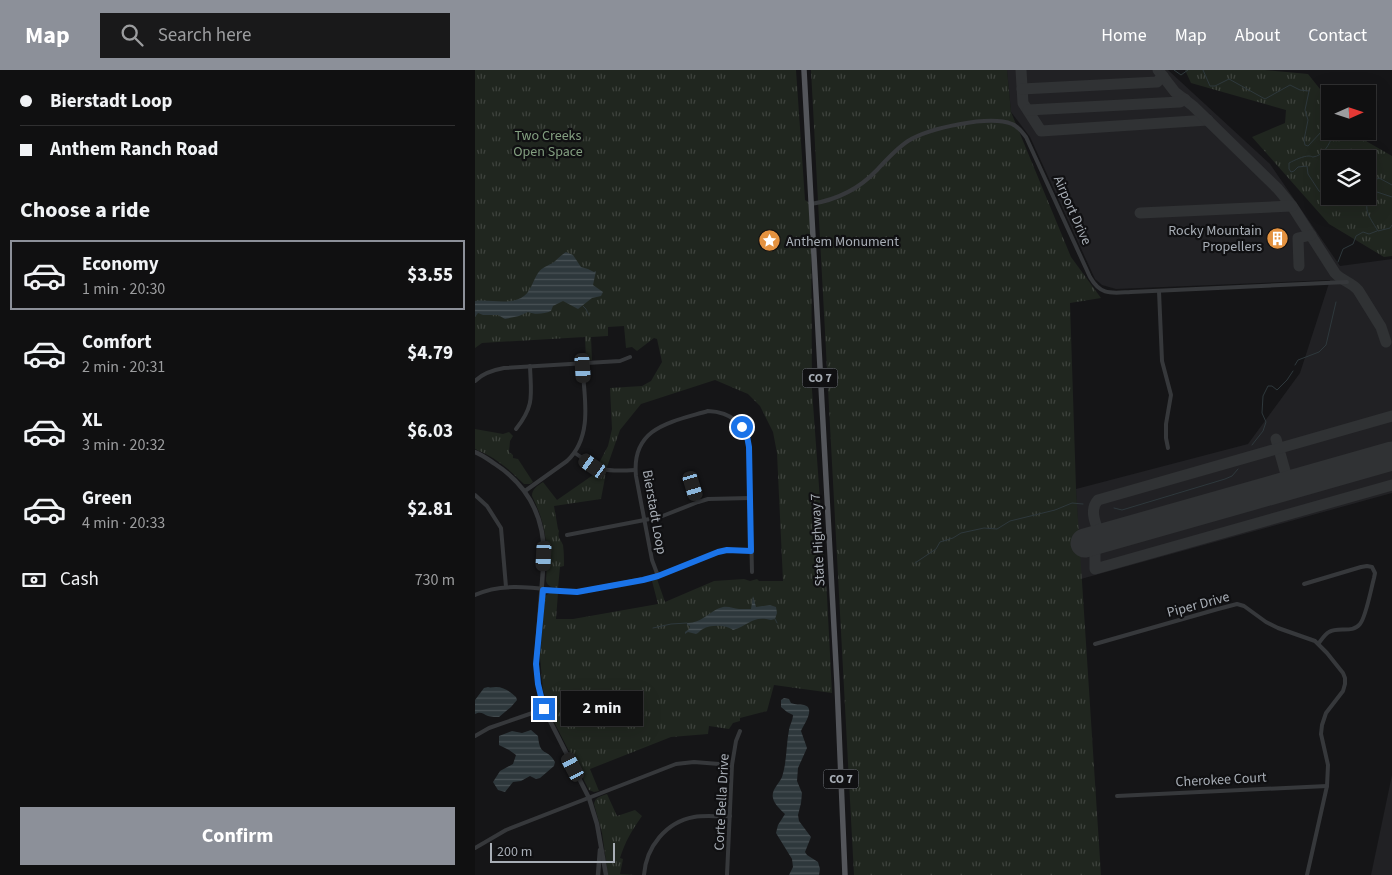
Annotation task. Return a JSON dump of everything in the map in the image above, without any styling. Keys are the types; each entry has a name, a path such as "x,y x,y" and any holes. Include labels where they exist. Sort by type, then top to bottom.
{"main road":[{"name":"CO 7","path":"804,70 811,204"},
{"name":"State Highway 7","path":"811,204 837,683 845,875"}],"street":[{"name":"Airport Drive","path":"811,204 831,200 856,188 870,177 901,146 924,133 940,128 971,123 1005,122 1013,124 1021,130 1029,141 1090,277 1098,288 1109,293 1347,282"},
{"path":"1159,291 1162,361 1171,395 1166,424 1168,448"},
{"path":"475,381 494,370 504,368 620,361 630,357"},
{"path":"525,491 565,463 575,453 582,439 585,425 582,363"},
{"path":"516,429 525,417 531,404 529,366"},
{"name":"Bierstadt Loop","path":"658,576 652,560 635,470 639,449 645,439 662,425 707,411 715,411 732,417 742,427 747,436 749,447 752,572"},
{"path":"475,452 481,454 515,479 537,510 544,542 543,590 536,664 538,684 544,709 589,798 597,824 606,875"},
{"path":"575,453 593,466 603,470 635,470"},
{"path":"694,474 693,486 698,502"},
{"path":"475,495 487,506 501,528 506,587"},
{"path":"567,535 644,521 660,517 698,502 717,498 750,498"},
{"path":"475,595 487,590 506,587 577,592 658,576 718,552 727,550 751,551"},
{"path":"1304,584 1367,566 1375,573 1365,611 1359,625 1353,629 1331,631 1319,643 1340,669 1345,682 1343,691 1326,713 1322,725 1321,734 1328,765 1327,786 1307,875"},
{"name":"Piper Drive","path":"1095,644 1237,604 1244,606 1265,622 1319,643"},
{"path":"475,736 489,728 544,709"},
{"name":"Corte Bella Drive","path":"727,875 729,866 732,765 736,741 740,731"},
{"path":"475,848 506,830 677,764 694,762 732,765"},
{"name":"Cherokee Court","path":"1117,796 1327,786"},
{"path":"644,875 650,850 658,838 669,828 693,817 730,816"},
{"path":"598,875 600,844"}],"shaded area":[{"path":"1007,70 1168,70 1270,164 1340,266 1392,259 1392,493 1081,579 1076,489 1248,444 1300,373 1330,280 1116,289 1102,285 1095,279 1030,137 1011,112"},
{"path":"566,252 573,255 581,267 596,271 593,285 603,292 601,296 592,298 578,309 563,301 553,306 551,311 542,313 534,314 528,312 505,319 498,315 478,313 475,317 475,301 510,301 521,298 529,290 540,271"},
{"path":"753,596 756,607 770,605 776,607 775,619 755,620 733,630 727,627 714,626 706,627 696,634 688,632 685,634 690,626 687,623 698,621 718,609 725,607 751,609"},
{"path":"484,688 502,688 516,697 517,700 499,717 480,713 475,714 475,700"},
{"path":"784,698 789,699 791,703 804,705 809,709 801,731 807,748 798,768 797,781 802,793 798,815 799,821 811,837 805,852 818,862 819,875 789,875 793,867 792,859 776,833 778,825 785,814 778,807 773,795 784,771 789,728 793,719 793,715 781,707 781,700"},
{"path":"531,730 538,736 542,750 552,757 555,762 554,766 540,778 536,779 530,776 521,781 513,782 505,792 498,790 493,782 500,771 513,764 516,755 499,745 499,736 512,731 522,733"},
{"path":"1392,775 1392,875 1371,875"}],"green space":[{"name":"Two Creeks Open Space","path":"475,70 796,70 805,200 811,204 812,390 832,693 774,685 767,711 740,718 740,721 733,723 729,729 709,726 708,734 671,737 590,769 599,791 594,792 589,790 552,718 543,690 540,657 545,596 550,593 558,593 556,619 573,619 658,604 652,581 657,579 665,602 714,581 744,579 750,581 757,579 759,581 783,581 777,453 773,432 760,406 748,394 715,380 641,404 620,430 607,467 601,499 554,506 559,537 563,545 564,566 560,567 558,588 548,584 546,581 547,558 544,527 532,496 533,491 543,482 557,500 596,473 608,446 612,429 610,388 642,386 651,381 662,362 657,339 654,338 637,351 632,347 626,348 624,326 608,327 608,336 591,337 592,360 586,361 585,337 482,343 475,348"},
{"path":"811,70 1007,70 1011,112 1071,257 1101,298 1070,303 1076,489 1101,875 854,875"},
{"path":"1185,70 1265,70 1308,74 1321,91 1321,140 1364,140 1392,156 1392,256 1384,257 1329,224 1252,137 1285,123 1286,110 1191,83"},
{"path":"475,429 503,434 509,432 513,436 510,441 509,452 513,455 513,458 518,459 533,482 524,484 501,464 475,449"},
{"path":"607,794 617,816 635,810 642,816 629,836 620,858 623,859 620,874 635,875 608,875 602,833 594,804 597,798"}],"waterway":[{"path":"1174,70 1181,75 1188,70"},
{"path":"1203,70 1210,86 1215,86 1229,79 1265,99 1290,85 1300,90 1309,91 1305,110 1308,120 1304,140 1305,145 1308,146 1326,129 1332,136 1325,150"},
{"path":"1321,153 1289,163 1291,172 1298,167 1307,166 1308,174 1321,192"},
{"path":"1376,178 1379,178 1392,185"},
{"path":"1392,197 1374,191 1367,202 1367,211 1378,231 1390,228 1392,225"},
{"path":"1338,262 1343,249 1353,244 1356,236 1363,232 1369,234 1377,231"},
{"path":"1295,365 1298,360 1319,352 1326,345 1336,302"},
{"path":"583,306 589,315"},
{"path":"1252,445 1263,431 1266,422 1262,413 1263,396 1268,386 1272,386 1277,390 1293,371"},
{"path":"1114,508 1122,510 1225,479 1232,476 1238,469"},
{"path":"915,563 936,549 940,542 961,533 984,528 997,529 1010,521 1055,510 1072,503 1083,504"},
{"path":"775,619 777,623"},
{"path":"653,628 687,623"}],"taxiway":[{"path":"1021,70 1023,103 1041,131 1208,120"},
{"path":"1158,70 1175,92 1193,106 1278,189 1292,206 1335,273 1358,290 1381,327 1386,342"},
{"path":"1022,89 1157,82 1163,76"},
{"path":"1028,110 1180,102 1185,99"},
{"path":"1140,213 1292,206"},
{"path":"1299,266 1298,238 1311,235"},
{"path":"1101,539 1093,514 1098,500 1392,416"},
{"path":"1276,439 1289,485"},
{"path":"1095,540 1095,569 1392,485"}],"runway":[{"path":"1085,543 1392,456"}],"place":[{"name":"Rocky Mountain Propellers","path":"1278,238"},
{"name":"Anthem Monument","path":"770,241"}],"route":[{"path":"544,709 538,684 536,664 543,590 577,592 643,580 675,570 718,552 727,550 751,551 749,447 747,436 742,427"}]}
